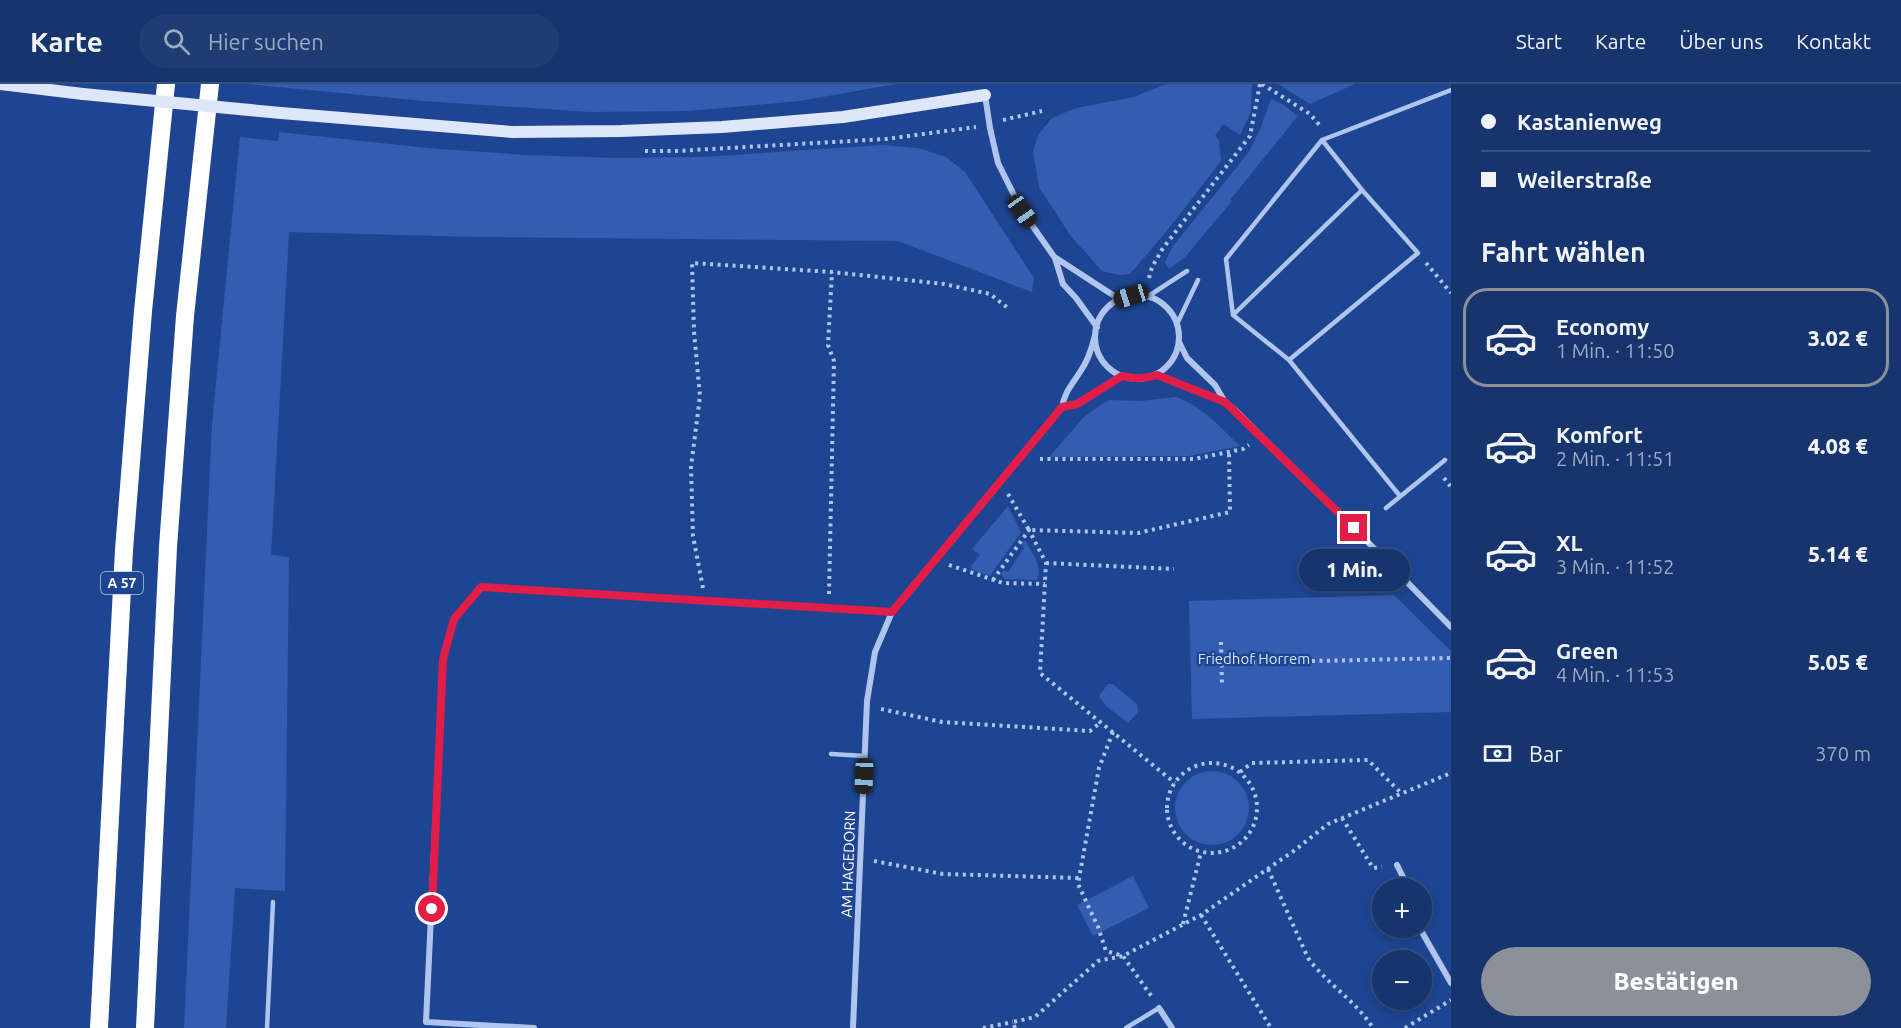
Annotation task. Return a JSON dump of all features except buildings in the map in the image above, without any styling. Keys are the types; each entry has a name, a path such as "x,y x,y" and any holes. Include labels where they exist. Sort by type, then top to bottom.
{"highway":[{"name":"A 57","path":"99,1028 124,550 143,311 166,84"},
{"path":"144,1028 168,547 185,316 210,84"}],"main road":[{"path":"0,84 281,113 512,132 722,127 843,117 985,90"}],"street":[{"path":"985,90 998,163 1022,211 1055,258 1064,284 1097,327"},
{"path":"1055,258 1119,299"},
{"path":"1146,296 1167,307 1177,324 1179,342 1176,355 1168,366 1157,375 1146,379 1134,379 1111,370 1102,360 1095,335 1101,316 1109,306 1119,299 1146,296"},
{"name":"AM HAGEDORN","path":"853,1028 867,706 875,651 892,612 1062,407 1065,394 1082,370 1091,352 1095,335"},
{"path":"1179,342 1188,358 1215,385 1225,402 1451,627"},
{"path":"1157,375 1225,402"},
{"name":"AM HAGEDORN","path":"1062,407 1077,404 1122,376"},
{"path":"534,1028 426,1025 443,659 454,619 481,587 892,612"},
{"path":"1397,865 1404,878"},
{"path":"1425,938 1451,983"},
{"path":"1159,1008 1172,1028"}],"lane":[{"path":"1400,496 1289,360 1233,315 1226,259 1322,140 1451,90"},
{"path":"1289,360 1418,253 1362,190 1322,140"},
{"path":"1233,315 1362,190"},
{"path":"1146,296 1187,271"},
{"path":"1177,324 1198,280"},
{"path":"1386,508 1445,459"},
{"path":"831,754 865,756"},
{"path":"267,1028 273,902"},
{"path":"1126,1028 1159,1008"}],"path":[{"path":"1146,296 1152,267 1163,248 1250,136 1261,84 1310,114 1330,137"},
{"path":"1418,253 1451,293"},
{"path":"706,600 693,536 691,467 700,396 694,332 692,263 831,272 944,284 990,294 1008,308"},
{"path":"829,608 834,361 828,345 831,272"},
{"path":"1018,459 1194,459 1243,449 1260,436"},
{"path":"1029,530 1138,533 1230,512 1229,451"},
{"path":"1000,480 1046,563 1040,673 1175,783"},
{"path":"993,580 1029,530"},
{"path":"934,560 1003,583 1045,584"},
{"path":"1046,563 1174,569"},
{"path":"1221,642 1222,687"},
{"path":"1222,663 1451,658"},
{"path":"867,706 942,722 1090,731 1101,722"},
{"path":"1113,732 1099,768 1078,884 1098,927 1106,951 1123,956 1159,1008"},
{"path":"1240,772 1252,763 1368,760 1401,793"},
{"path":"1215,763 1240,772 1256,795 1258,808 1256,822 1251,832 1234,848 1212,854 1201,852 1184,843 1171,827 1168,814 1168,801 1175,783 1189,769 1202,764 1215,763"},
{"path":"983,1028 1035,1017 1098,961 1123,956 1201,915 1328,824 1451,773"},
{"path":"1342,818 1373,868 1397,865"},
{"path":"1183,925 1201,852"},
{"path":"861,859 943,874 1080,878"},
{"path":"1268,869 1308,958 1360,1011 1373,1028"},
{"path":"1201,915 1271,1028"},
{"path":"1405,1028 1451,1000"},
{"path":"1013,1022 1015,1028"}],"green space":[{"path":"246,84 896,84 800,101 688,111 590,112 424,101"},
{"path":"1166,84 1252,84 1251,112 1240,135 1223,124 1215,136 1219,140 1221,161 1130,274 1120,275 1102,271 1070,235 1039,187 1033,152 1038,135 1052,118 1076,108 1134,97"},
{"path":"1278,84 1355,84 1310,104"},
{"path":"1271,99 1284,105 1297,116 1301,112 1185,257 1169,269 1165,262 1173,246 1249,152"},
{"path":"279,132 427,148 614,158 703,157 883,145 918,148 946,157 965,172 1034,278 1032,292 898,241 475,237 289,232 271,555 289,557 285,891 235,888 226,1028 184,1028 212,424 240,137 278,141"},
{"path":"1176,397 1203,412 1240,446 1189,456 1049,457 1084,417 1103,403 1110,400 1140,401"},
{"path":"1008,506 1021,532 990,576 972,570 971,566 980,555 972,549"},
{"path":"1025,540 1038,565 1036,580 1005,579 1001,574 1004,570 1008,572 1024,548 1022,544"},
{"name":"Friedhof Horrem","path":"1394,595 1451,651 1451,712 1192,719 1189,601"},
{"path":"1108,684 1113,684 1137,704 1138,712 1128,723 1106,706 1099,696"},
{"path":"1205,771 1219,771 1233,777 1243,787 1249,801 1249,815 1243,829 1233,839 1219,845 1205,845 1191,839 1181,829 1175,815 1175,801 1181,787 1191,777"},
{"path":"1133,876 1149,908 1093,936 1077,905"}],"route":[{"path":"432,909 443,659 454,619 481,587 892,612 1062,407 1077,404 1122,376 1146,379 1157,375 1225,402 1354,528"}]}
